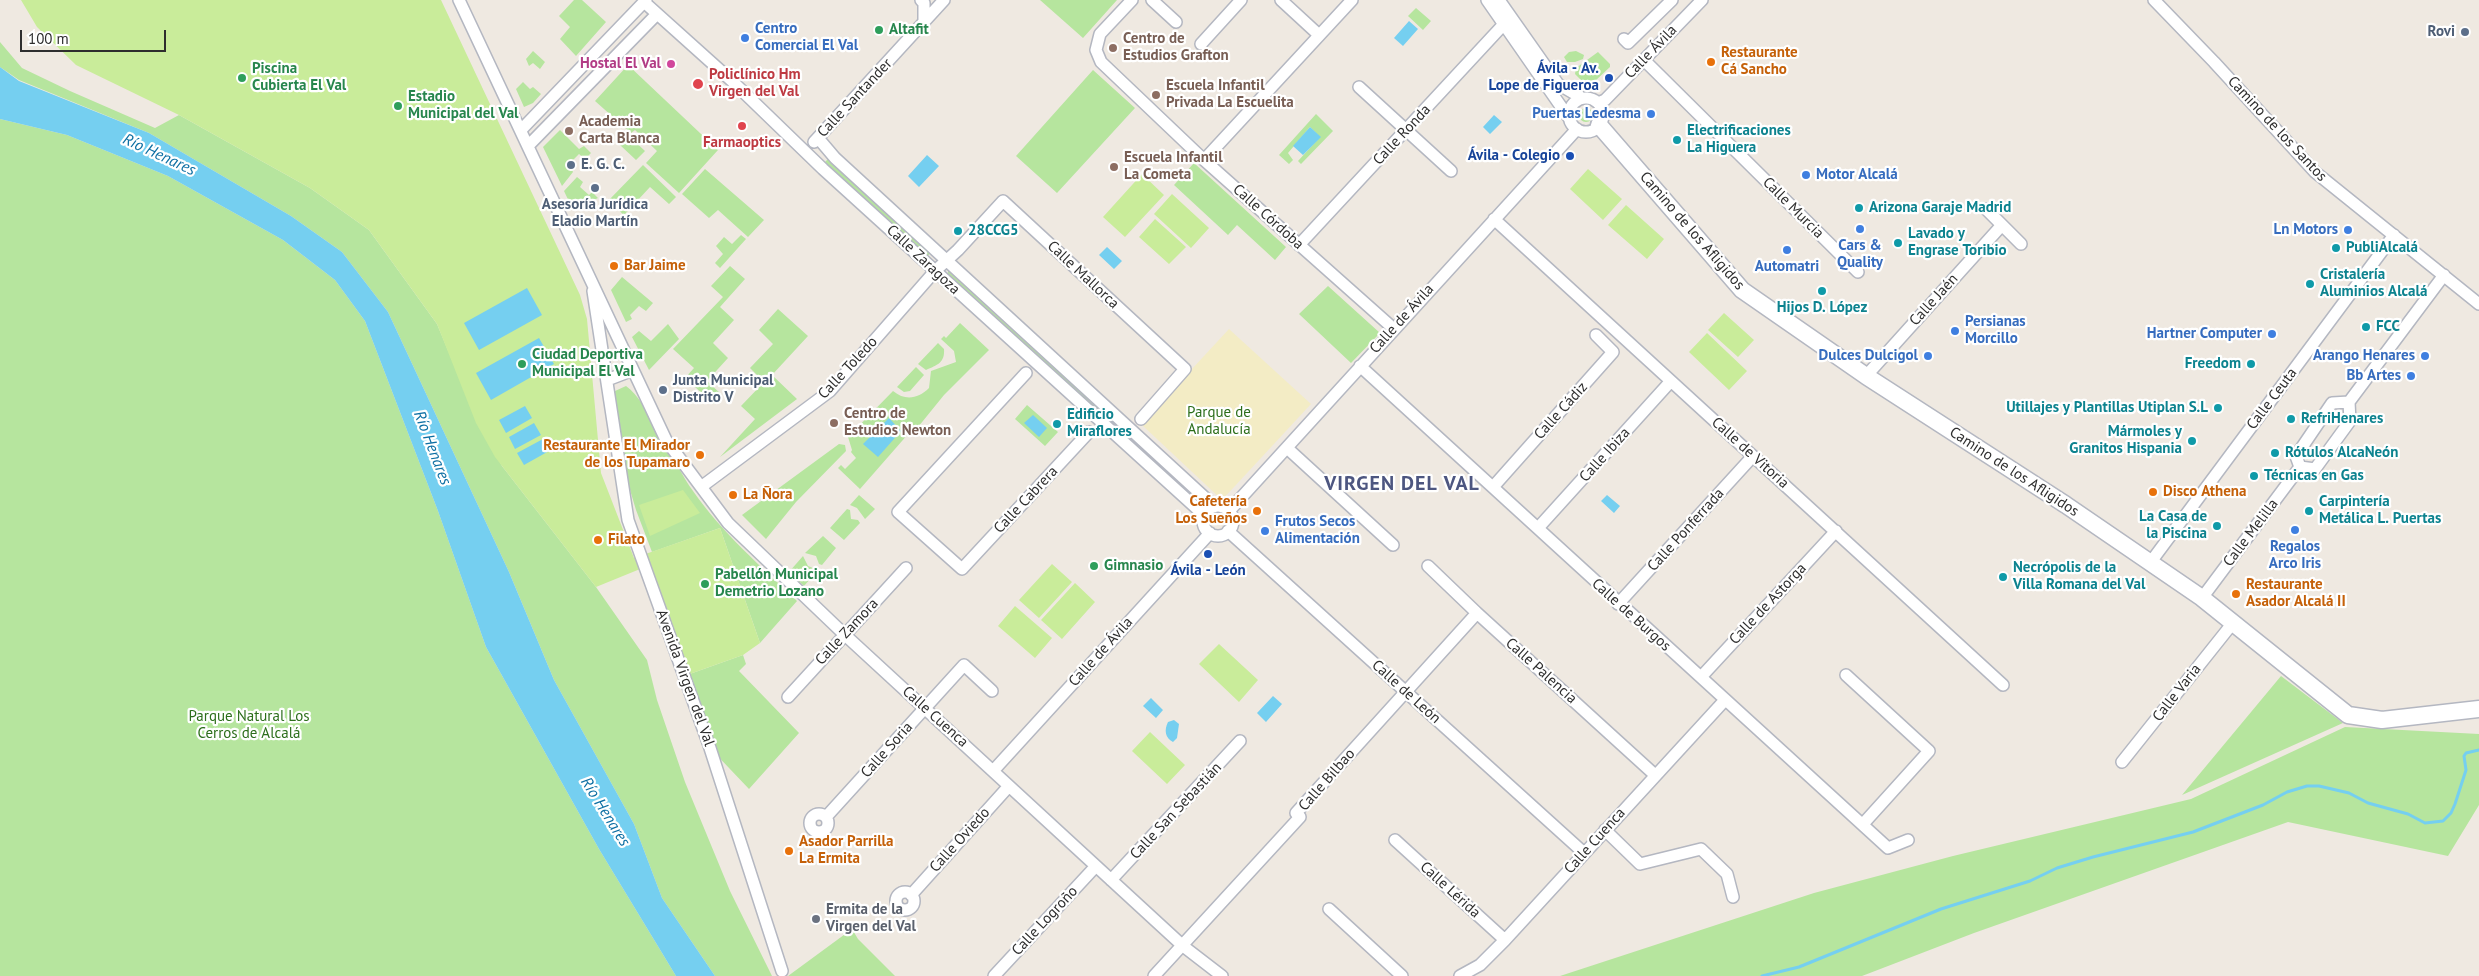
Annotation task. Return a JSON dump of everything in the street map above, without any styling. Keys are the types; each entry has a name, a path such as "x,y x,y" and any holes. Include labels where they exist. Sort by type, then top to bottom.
{"street":[{"name":"Avenida Virgen del Val","path":"459,0 666,440"},
{"name":"Calle Santander","path":"806,150 944,0"},
{"name":"Calle Córdoba","path":"1132,0 1100,34 1096,50 1101,62 1204,160 1394,329"},
{"path":"1152,0 1176,22"},
{"path":"1200,44 1241,0"},
{"path":"1281,0 1319,35"},
{"path":"1204,160 1352,0"},
{"path":"1487,0 1578,129 1588,131 1599,125 1603,112 1598,103 1592,99 1582,98 1558,84 1499,0"},
{"name":"Calle Ávila","path":"1624,39 1628,43 1672,0"},
{"name":"Calle Ávila","path":"1598,103 1605,100 1702,0"},
{"name":"Camino de los Santos","path":"2154,0 2214,62 2314,172 2479,304"},
{"path":"521,130 645,1"},
{"name":"Calle Zaragoza","path":"645,1 806,150 822,169 1204,515"},
{"path":"922,2 924,23"},
{"path":"528,146 657,14"},
{"path":"624,22 637,34"},
{"name":"Calle Ronda","path":"1299,244 1407,131 1504,24"},
{"name":"Calle Murcia","path":"1644,60 1858,272"},
{"path":"1359,87 1451,171"},
{"path":"1570,118 1571,106 1582,98"},
{"name":"Camino de los Afligidos","path":"1599,125 1742,290 1866,376 2066,505 2202,598 2232,624 2348,715 2382,720 2479,709"},
{"name":"Calle de Ávila","path":"1229,511 1578,129"},
{"name":"Calle Zaragoza","path":"818,138 835,158 1214,506"},
{"name":"Calle Mallorca","path":"936,271 1003,201 1185,369 1141,419"},
{"path":"1986,209 2021,244"},
{"name":"Calle de Vitoria","path":"1494,221 2003,685"},
{"name":"Calle Jaén","path":"1866,376 2002,225"},
{"name":"Calle Ceuta","path":"2150,563 2394,235"},
{"name":"Calle Toledo","path":"701,487 830,391 936,271"},
{"path":"2300,467 2315,469 2350,421 2349,402 2444,275"},
{"name":"Avenida Virgen del Val","path":"590,279 628,520 713,757 782,971"},
{"name":"Calle Cádiz","path":"1493,487 1613,352 1596,335"},
{"name":"Calle de Burgos","path":"1360,366 1538,528 1618,604 1888,848 1908,840"},
{"path":"607,380 633,370"},
{"name":"Calle Cabrera","path":"1026,373 898,512 962,569 1089,432"},
{"name":"Calle Ibiza","path":"1538,528 1671,381"},
{"name":"Calle Melilla","path":"2202,598 2300,467 2296,456 2332,403 2349,402"},
{"name":"Calle Cuenca","path":"666,440 728,523 845,635 1111,880 1183,946 1222,976"},
{"path":"1287,448 1393,545"},
{"name":"Calle Ponferrada","path":"1618,604 1753,456"},
{"path":"1214,506 1222,506 1229,511 1232,522 1228,531 1219,535 1210,533 1204,525 1204,515 1214,506"},
{"name":"Calle de León","path":"1228,531 1584,853"},
{"name":"Calle de Astorga","path":"1701,677 1836,532"},
{"name":"Calle de Ávila","path":"993,771 1210,533"},
{"name":"Calle Palencia","path":"1428,566 1476,613 1655,775"},
{"name":"Calle Zamora","path":"788,697 906,568"},
{"name":"Calle Bilbao","path":"1154,976 1300,818 1296,813 1476,613"},
{"name":"Calle Varia","path":"2122,762 2232,624"},
{"name":"Calle Soria","path":"826,817 964,666 992,691"},
{"path":"1846,675 1929,751 1863,824"},
{"name":"Calle Cuenca","path":"1460,976 1480,965 1506,940 1725,700"},
{"name":"Calle San Sebastián","path":"1111,880 1240,742"},
{"name":"Calle Oviedo","path":"911,895 1009,786"},
{"path":"1605,830 1640,864 1701,849 1726,874 1733,897"},
{"name":"Calle Lérida","path":"1395,840 1506,940"},
{"name":"Calle Logroño","path":"994,976 1096,866"},
{"path":"1329,909 1402,976"}],"green space":[{"name":"Ciudad Deportiva Municipal El Val","path":"21,0 441,0 580,295 587,319 601,473 634,558 720,528 760,643 743,655 684,676 645,567 596,587 495,457 476,423 437,324 369,230 310,188 179,115 76,65 37,27"},
{"path":"574,0 582,0 606,22 576,56 560,39 570,27 559,16"},
{"path":"1040,0 1117,0 1083,38"},
{"path":"1416,8 1431,21 1423,30 1408,16"},
{"path":"0,42 22,68 155,128 179,115 310,188 369,230 437,324 470,403 502,466 596,587 647,660 657,700 685,782 730,891 772,976 715,976 662,898 634,824 554,680 509,572 388,312 342,252 291,216 149,133 19,80 0,67"},
{"path":"533,51 545,62 540,69 533,63 529,66 526,59"},
{"path":"1576,51 1584,55 1583,59 1567,62 1564,57 1569,52"},
{"path":"1598,52 1610,64 1610,67 1595,81 1585,84 1575,74 1576,68"},
{"path":"628,65 718,150 679,193 646,163 657,151 635,130 631,133 595,101"},
{"path":"1093,70 1135,108 1057,193 1016,156"},
{"path":"523,82 530,89 533,87 541,94 533,103 524,107 516,89"},
{"path":"1583,108 1589,108 1593,115 1589,122 1583,122 1579,118 1579,112"},
{"path":"1316,114 1333,131 1301,164 1298,161 1320,137 1310,127 1288,153 1293,160 1289,164 1279,155"},
{"name":"Parque Natural Los Cerros de Alcalá","path":"0,119 67,135 168,176 283,240 335,280 365,321 438,511 486,647 599,849 676,976 0,976"},
{"path":"560,130 579,149 584,146 591,153 585,159 579,154 569,164 573,172 562,186 543,147"},
{"path":"629,136 645,151 636,160 620,145"},
{"path":"828,159 931,252 927,257 824,163"},
{"path":"1194,163 1286,247 1275,260 1237,225 1228,235 1174,185"},
{"path":"643,165 676,197 669,204 650,187 624,215 608,201"},
{"path":"705,169 764,220 748,237 718,210 709,218 682,194"},
{"path":"1588,169 1622,199 1603,220 1570,189"},
{"path":"1142,174 1164,195 1125,237 1103,217"},
{"path":"577,177 583,182 580,187 589,195 592,192 598,198 573,210 564,191"},
{"path":"1172,194 1209,228 1191,248 1154,214"},
{"path":"1626,205 1664,239 1647,259 1608,225"},
{"path":"1155,219 1186,247 1169,264 1139,237"},
{"path":"741,235 746,239 720,268 715,263 723,254 716,246 724,237 732,244"},
{"path":"730,266 745,279 720,307 734,320 713,343 728,358 707,381 722,395 714,404 685,378 694,368 673,349 723,297 711,286"},
{"path":"950,270 1116,421 1112,425 948,276 948,271"},
{"path":"622,277 653,303 646,311 639,306 630,315 632,319 626,322 611,290"},
{"path":"1328,286 1380,333 1351,363 1299,314"},
{"path":"778,309 808,336 772,375 797,399 720,457 755,419 741,406 764,382 750,368 773,344 759,330"},
{"path":"1724,313 1754,340 1738,357 1708,330"},
{"path":"960,323 989,350 944,395 914,432 909,433 860,489 838,468 841,465 845,469 856,458 851,452 848,437 893,391 907,397 920,395 929,388 931,371 956,362 954,351 941,339 944,336 946,338"},
{"path":"668,324 679,339 649,370 632,337 639,331 651,341"},
{"path":"1707,333 1747,371 1729,390 1689,352"},
{"path":"938,343 944,349 942,360 934,367 926,370 918,364"},
{"path":"916,367 924,375 910,391 904,392 897,387"},
{"path":"626,386 644,406 686,480 704,506 742,549 797,601 760,643 720,528 652,552 636,510 622,463 613,399 615,391"},
{"path":"1027,405 1058,432 1045,446 1015,419"},
{"path":"839,444 845,445 846,451 796,502 766,539 742,515"},
{"path":"683,490 700,513 650,536 639,505"},
{"path":"859,495 875,509 865,519 857,508 850,505"},
{"path":"847,509 850,510 851,519 858,520 860,523 844,540 830,528"},
{"path":"823,536 836,548 822,565 819,564 816,556 805,553"},
{"path":"803,556 808,566 818,570 804,586 789,572"},
{"path":"1052,564 1072,582 1039,618 1019,600"},
{"path":"1075,583 1095,602 1062,639 1041,620"},
{"path":"1015,606 1052,638 1035,658 998,626"},
{"path":"1219,644 1258,680 1239,702 1199,664"},
{"path":"743,655 746,664 739,671 799,733 749,789 710,748 684,676"},
{"path":"2281,676 2343,723 2182,795"},
{"path":"2345,727 2479,734 2479,805 2448,856 2288,822 1974,933 1862,976 1560,976 1814,893 1953,856 2191,799"},
{"path":"1150,732 1185,765 1167,784 1132,751"},
{"path":"852,929 858,939 895,976 788,976"}],"sand":[{"name":"Parque de Andalucía","path":"1229,329 1311,404 1222,500 1141,424"}],"water":[{"path":"1409,21 1418,29 1403,46 1394,38"},
{"name":"Río Henares","path":"0,67 19,81 149,133 291,216 342,252 388,312 509,572 554,680 634,824 662,898 715,976 676,976 599,849 486,647 438,511 365,321 335,280 283,240 168,176 67,135 0,119"},
{"path":"1494,115 1502,122 1490,134 1483,127"},
{"path":"1310,127 1321,137 1303,155 1293,146"},
{"path":"927,155 939,166 919,187 908,176"},
{"path":"1107,247 1122,261 1114,269 1099,255"},
{"path":"527,288 542,315 479,350 464,323"},
{"path":"539,338 554,364 491,400 476,373"},
{"path":"525,406 532,418 506,433 499,420"},
{"path":"1033,415 1047,428 1039,437 1024,423"},
{"path":"889,418 901,431 878,457 863,444"},
{"path":"534,423 541,435 515,449 509,437"},
{"path":"543,439 549,451 524,465 517,453"},
{"path":"1607,495 1620,506 1614,513 1601,501"},
{"path":"1273,696 1282,704 1266,722 1257,713"},
{"path":"1151,698 1163,710 1156,718 1143,706"},
{"path":"1174,720 1179,724 1177,738 1173,742 1167,736 1166,728 1168,722"}],"waterway":[{"path":"1762,976 1799,967 1941,909 2030,881 2057,868 2193,832 2263,805 2287,792 2307,786 2319,786 2349,793 2368,803 2408,814 2425,823 2443,821 2451,813 2466,770 2464,756 2466,753 2479,750"}],"place":[{"name":"Altafit","path":"879,30"},
{"name":"Rovi","path":"2465,32"},
{"name":"Centro Comercial El Val","path":"745,38"},
{"name":"Centro de Estudios Grafton","path":"1113,48"},
{"name":"Restaurante Cá Sancho","path":"1711,62"},
{"name":"Hostal El Val","path":"671,64"},
{"name":"Piscina Cubierta El Val","path":"242,78"},
{"name":"Ávila - Av. Lope de Figueroa","path":"1609,78"},
{"name":"Policlínico Hm Virgen del Val","path":"698,84"},
{"name":"Escuela Infantil Privada La Escuelita","path":"1156,95"},
{"name":"Estadio Municipal del Val","path":"398,106"},
{"name":"Puertas Ledesma","path":"1651,114"},
{"name":"Farmaoptics","path":"742,126"},
{"name":"Academia Carta Blanca","path":"569,131"},
{"name":"Electrificaciones La Higuera","path":"1677,140"},
{"name":"Ávila - Colegio","path":"1570,156"},
{"name":"E. G. C.","path":"571,165"},
{"name":"Escuela Infantil La Cometa","path":"1114,167"},
{"name":"Motor Alcalá","path":"1806,175"},
{"name":"Asesoría Jurídica Eladio Martín","path":"595,188"},
{"name":"Arizona Garaje Madrid","path":"1859,208"},
{"name":"Cars & Quality","path":"1860,229"},
{"name":"Ln Motors","path":"2348,230"},
{"name":"28CCG5","path":"958,231"},
{"name":"Lavado y Engrase Toribio","path":"1898,243"},
{"name":"PubliAlcalá","path":"2336,248"},
{"name":"Automatri","path":"1787,250"},
{"name":"Bar Jaime","path":"614,266"},
{"name":"Cristalería Aluminios Alcalá","path":"2310,284"},
{"name":"Hijos D. López","path":"1822,291"},
{"name":"FCC","path":"2366,327"},
{"name":"Persianas Morcillo","path":"1955,331"},
{"name":"Hartner Computer","path":"2272,334"},
{"name":"Dulces Dulcigol","path":"1928,356"},
{"name":"Arango Henares","path":"2425,356"},
{"name":"Ciudad Deportiva Municipal El Val","path":"522,364"},
{"name":"Freedom","path":"2251,364"},
{"name":"Bb Artes","path":"2411,376"},
{"name":"Junta Municipal Distrito V","path":"663,390"},
{"name":"Utillajes y Plantillas Utiplan S.L","path":"2218,408"},
{"name":"RefriHenares","path":"2291,419"},
{"name":"Centro de Estudios Newton","path":"834,423"},
{"name":"Edificio Miraflores","path":"1057,424"},
{"name":"Mármoles y Granitos Hispania","path":"2192,441"},
{"name":"Rótulos AlcaNeón","path":"2275,453"},
{"name":"Restaurante El Mirador de los Tupamaro","path":"700,455"},
{"name":"Técnicas en Gas","path":"2254,476"},
{"name":"Disco Athena","path":"2153,492"},
{"name":"La Ñora","path":"733,495"},
{"name":"Cafetería Los Sueños","path":"1257,511"},
{"name":"Carpintería Metálica L. Puertas","path":"2309,511"},
{"name":"La Casa de la Piscina","path":"2217,526"},
{"name":"Regalos Arco Iris","path":"2295,530"},
{"name":"Frutos Secos Alimentación","path":"1265,531"},
{"name":"Filato","path":"598,540"},
{"name":"Ávila - León","path":"1208,554"},
{"name":"Gimnasio","path":"1094,566"},
{"name":"Necrópolis de la Villa Romana del Val","path":"2003,577"},
{"name":"Pabellón Municipal Demetrio Lozano","path":"705,584"},
{"name":"Restaurante Asador Alcalá II","path":"2236,594"},
{"name":"Asador Parrilla La Ermita","path":"789,851"},
{"name":"Ermita de la Virgen del Val","path":"816,919"}],"district":[{"name":"VIRGEN DEL VAL","path":"1402,484"}]}
